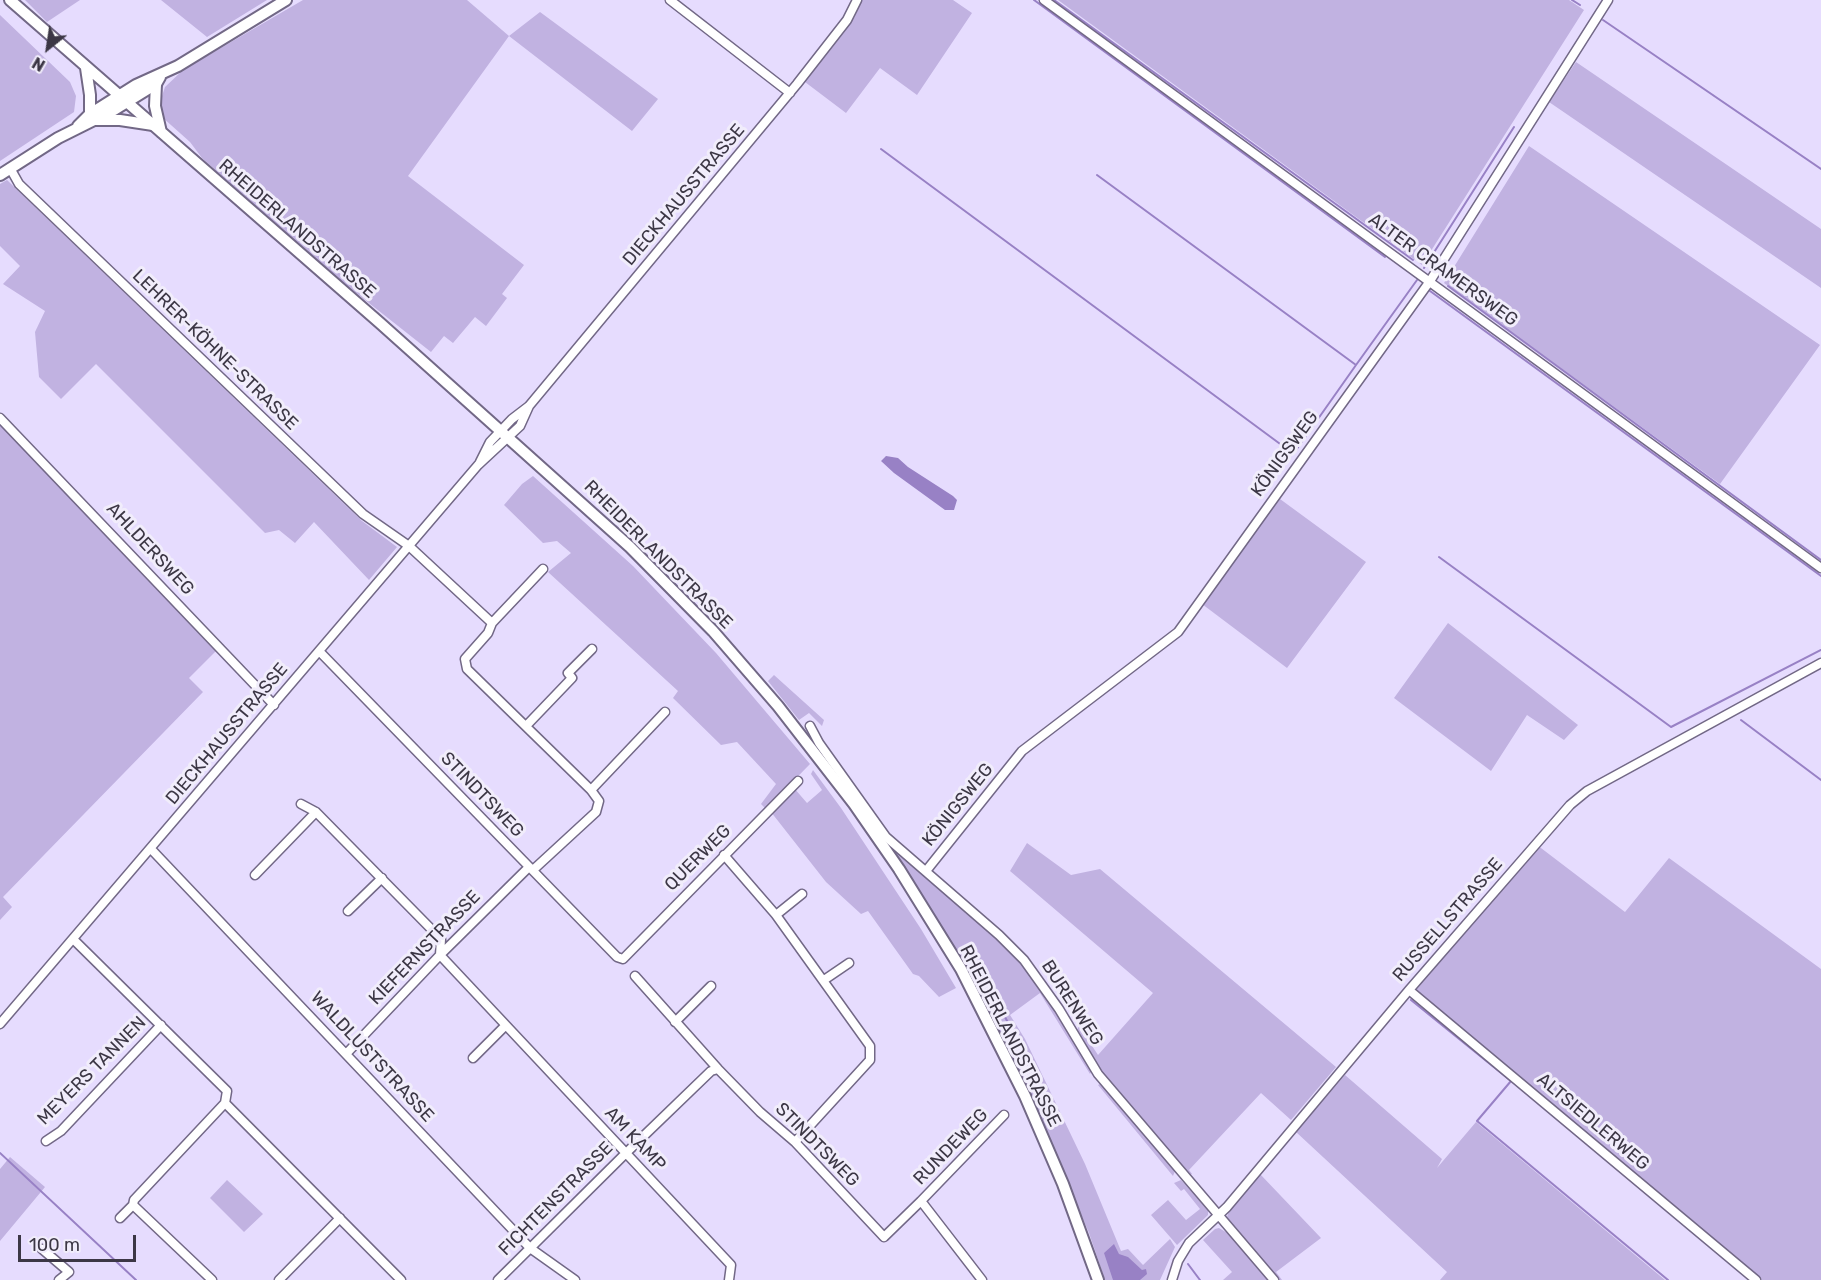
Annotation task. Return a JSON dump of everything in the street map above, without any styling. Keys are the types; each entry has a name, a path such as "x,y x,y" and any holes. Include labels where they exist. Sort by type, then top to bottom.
{"main road":[{"name":"RHEIDERLANDSTRASSE","path":"10,0 505,434 630,547 713,631 778,706 855,804 961,969 1025,1096 1063,1184 1098,1280"},
{"path":"0,175 123,99 136,85 159,79 286,0"},
{"path":"86,68 93,117"},
{"path":"93,117 120,120 157,129 155,106 159,79"}],"street":[{"path":"670,0 790,93"},
{"name":"DIECKHAUSSTRASSE","path":"0,1024 478,465 505,434 520,426 530,406 790,93 847,20 857,0"},
{"name":"ALTER CRAMERSWEG","path":"1044,0 1821,568"},
{"name":"KÖNIGSWEG","path":"926,871 1022,751 1178,632 1430,280 1608,0"},
{"name":"LEHRER-KÖHNE-STRASSE","path":"10,168 19,184 27,192 363,514 409,546 492,624"},
{"name":"AHLDERSWEG","path":"0,418 274,705"},
{"path":"543,569 492,624 488,633 465,659 466,669 591,790 665,712"},
{"path":"526,726 572,678 568,673 592,649"},
{"name":"STINDTSWEG","path":"319,651 617,957 622,959"},
{"name":"RUSSELLSTRASSE","path":"1172,1280 1182,1252 1218,1215 1554,822 1587,791 1821,663"},
{"name":"BURENWEG","path":"810,726 819,743 886,837 999,935 1024,960 1059,1009 1098,1074 1274,1280"},
{"name":"QUERWEG","path":"622,959 798,781"},
{"name":"KIEFERNSTRASSE","path":"346,1054 440,955 531,868 596,812 599,801 591,790"},
{"name":"AM KAMP","path":"301,804 316,812 441,939 440,955 731,1265 729,1280"},
{"path":"255,875 316,812"},
{"name":"WALDLUSTSTRASSE","path":"151,849 530,1248 575,1280"},
{"path":"724,855 776,915 870,1046 870,1060 795,1142"},
{"path":"348,911 382,878"},
{"path":"776,915 802,894"},
{"name":"MEYERS TANNEN","path":"73,939 227,1091 225,1103 401,1280"},
{"path":"824,980 849,963"},
{"name":"STINDTSWEG","path":"634,976 717,1069 760,1112 795,1142 884,1237 887,1236"},
{"path":"675,1022 711,986"},
{"name":"ALTSIEDLERWEG","path":"1409,990 1756,1280"},
{"name":"MEYERS TANNEN","path":"46,1141 61,1131 161,1025"},
{"path":"473,1058 505,1026"},
{"name":"FICHTENSTRASSE","path":"498,1280 711,1071 717,1069"},
{"path":"120,1218 225,1103"},
{"name":"RUNDEWEG","path":"887,1236 1004,1115"},
{"name":"RUNDEWEG","path":"921,1201 982,1280"},
{"path":"133,1205 212,1280"},
{"path":"279,1280 340,1218"},
{"path":"42,1249 69,1272 59,1280"}],"shaded area":[{"path":"25,0 80,0 47,22"},
{"path":"161,0 267,0 207,37"},
{"path":"303,0 467,0 509,36 408,176 524,265 502,294 507,298 486,326 475,317 453,343 444,336 431,352 336,277 273,223 202,158 190,142 162,117 160,102 165,87 183,70"},
{"path":"862,0 953,0 972,13 917,95 880,68 846,113 805,82 846,30"},
{"path":"1058,0 1569,0 1584,10 1422,265"},
{"path":"540,12 658,99 632,131 509,36"},
{"path":"0,15 70,82 76,96 74,112 0,161"},
{"path":"1576,62 1821,229 1821,288 1549,102"},
{"path":"1529,146 1820,345 1720,484 1444,283"},
{"path":"7,180 362,521 397,547 369,580 314,522 295,543 279,530 265,533 96,364 61,399 39,377 35,332 45,311 3,284 20,266 0,246 0,184"},
{"path":"0,425 217,650 189,678 203,692 3,897 12,907 0,920"},
{"path":"886,456 898,458 953,496 957,500 954,510 945,510 894,473 881,461"},
{"path":"533,476 633,566 716,653 810,764 766,809 761,804 776,784 737,742 721,745 673,698 678,691 548,572 571,553 557,541 543,543 504,505 522,484"},
{"path":"1280,499 1366,562 1287,668 1202,604"},
{"path":"1448,623 1578,725 1564,740 1527,715 1491,771 1394,698"},
{"path":"774,675 824,720 822,726 809,713 799,720 768,681"},
{"path":"789,712 887,842 1001,940 1034,976 1092,1070 1090,1074 1040,993 1010,1015 1025,1039 1085,1164 1121,1251 1128,1249 1143,1265 1170,1239 1175,1247 1160,1280 1105,1280 1089,1233 1047,1135 981,1000"},
{"path":"813,770 841,808 921,929 956,988 939,997 919,976 913,974 868,911 861,914 826,882 771,812 794,788 807,803 822,790 811,774"},
{"path":"1027,843 1071,875 1100,869 1336,1067 1291,1120 1261,1093 1189,1170 1192,1174 1190,1175 1094,1064 1076,1032 1079,1026 1098,1055 1153,993 1010,871"},
{"path":"1537,845 1625,912 1669,858 1821,969 1821,1280 1762,1280 1416,990"},
{"path":"1345,1075 1442,1159 1437,1168 1476,1122 1665,1280 1440,1280 1447,1272 1296,1132"},
{"path":"1102,1083 1175,1171 1173,1176 1098,1085"},
{"path":"10,1157 45,1187 0,1241 0,1169"},
{"path":"1260,1174 1321,1238 1276,1272 1282,1280 1278,1280 1227,1217 1229,1211"},
{"path":"227,1180 263,1214 244,1232 210,1198"},
{"path":"1181,1180 1208,1210 1208,1215 1177,1245 1151,1215 1168,1200 1186,1220 1200,1209 1184,1189 1181,1191 1174,1183"},
{"path":"1219,1228 1229,1234 1269,1280 1223,1280 1232,1272 1203,1240"},
{"path":"1114,1244 1119,1254 1128,1257 1142,1270 1146,1269 1147,1274 1140,1280 1113,1280 1104,1253"}],"waterway":[{"path":"1034,0 1385,257"},
{"path":"1054,0 1413,260"},
{"path":"1572,0 1580,5"},
{"path":"1603,20 1821,169"},
{"path":"1424,268 1514,127"},
{"path":"881,149 1291,452 1294,453 1356,365"},
{"path":"1097,175 1356,365 1417,280"},
{"path":"1448,286 1821,560"},
{"path":"1430,291 1821,576"},
{"path":"1439,557 1671,727 1821,650"},
{"path":"1741,720 1821,780"},
{"path":"1411,1000 1511,1081 1477,1121 1668,1280"},
{"path":"1005,1017 1044,1092"},
{"path":"0,1153 136,1280"},
{"path":"1188,1264 1200,1280"}]}
